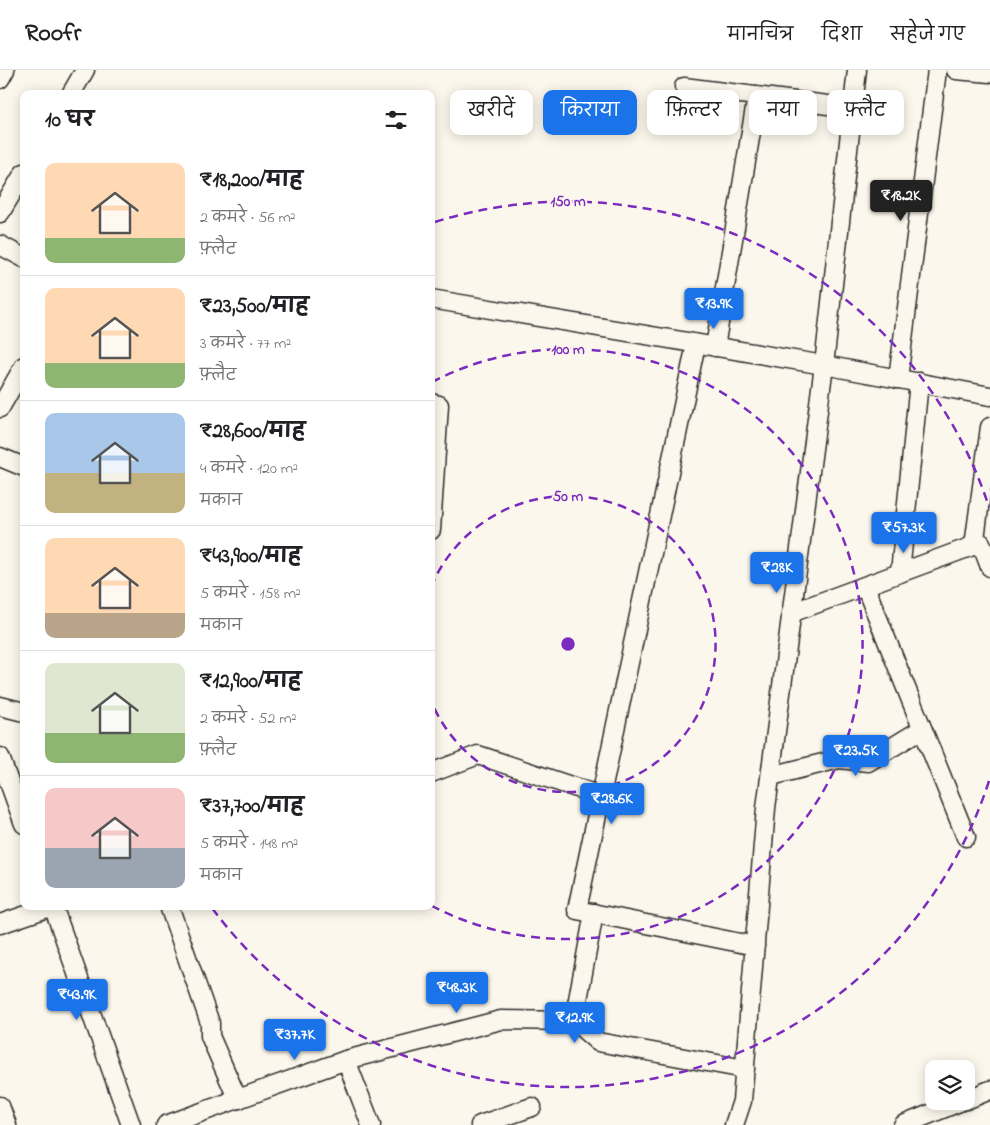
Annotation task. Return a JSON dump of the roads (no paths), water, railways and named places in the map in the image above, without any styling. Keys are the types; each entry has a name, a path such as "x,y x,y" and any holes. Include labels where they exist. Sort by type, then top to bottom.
{"street":[{"path":"0,79 5,70"},
{"path":"73,90 85,70"},
{"path":"854,90 857,70"},
{"path":"898,379 937,70"},
{"path":"956,70 990,73"},
{"path":"684,87 749,95"},
{"path":"715,347 750,135"},
{"path":"734,1125 742,1101 766,808 824,365 849,135"},
{"path":"0,213 20,180"},
{"path":"0,245 20,256"},
{"path":"435,300 824,365 990,396"},
{"path":"696,344 577,910 755,946"},
{"path":"0,408 20,373"},
{"path":"900,573 918,382"},
{"path":"435,404 439,405 435,468"},
{"path":"974,546 990,427"},
{"path":"0,457 20,465"},
{"path":"791,613 981,543 990,567"},
{"path":"865,586 966,837"},
{"path":"0,706 20,711"},
{"path":"770,776 839,759 868,762 922,729"},
{"path":"435,772 478,756 601,796"},
{"path":"0,757 6,792 20,817"},
{"path":"0,924 41,910"},
{"path":"54,910 131,1125"},
{"path":"170,910 210,1023 210,1036 239,1099"},
{"path":"574,1021 594,913"},
{"path":"166,1125 346,1060 501,1020 574,1021 598,1042 745,1069"},
{"path":"346,1060 371,1125"},
{"path":"975,1096 990,1090"},
{"path":"0,1106 7,1125"},
{"path":"480,1125 532,1107"},
{"path":"903,1125 940,1110"}]}
